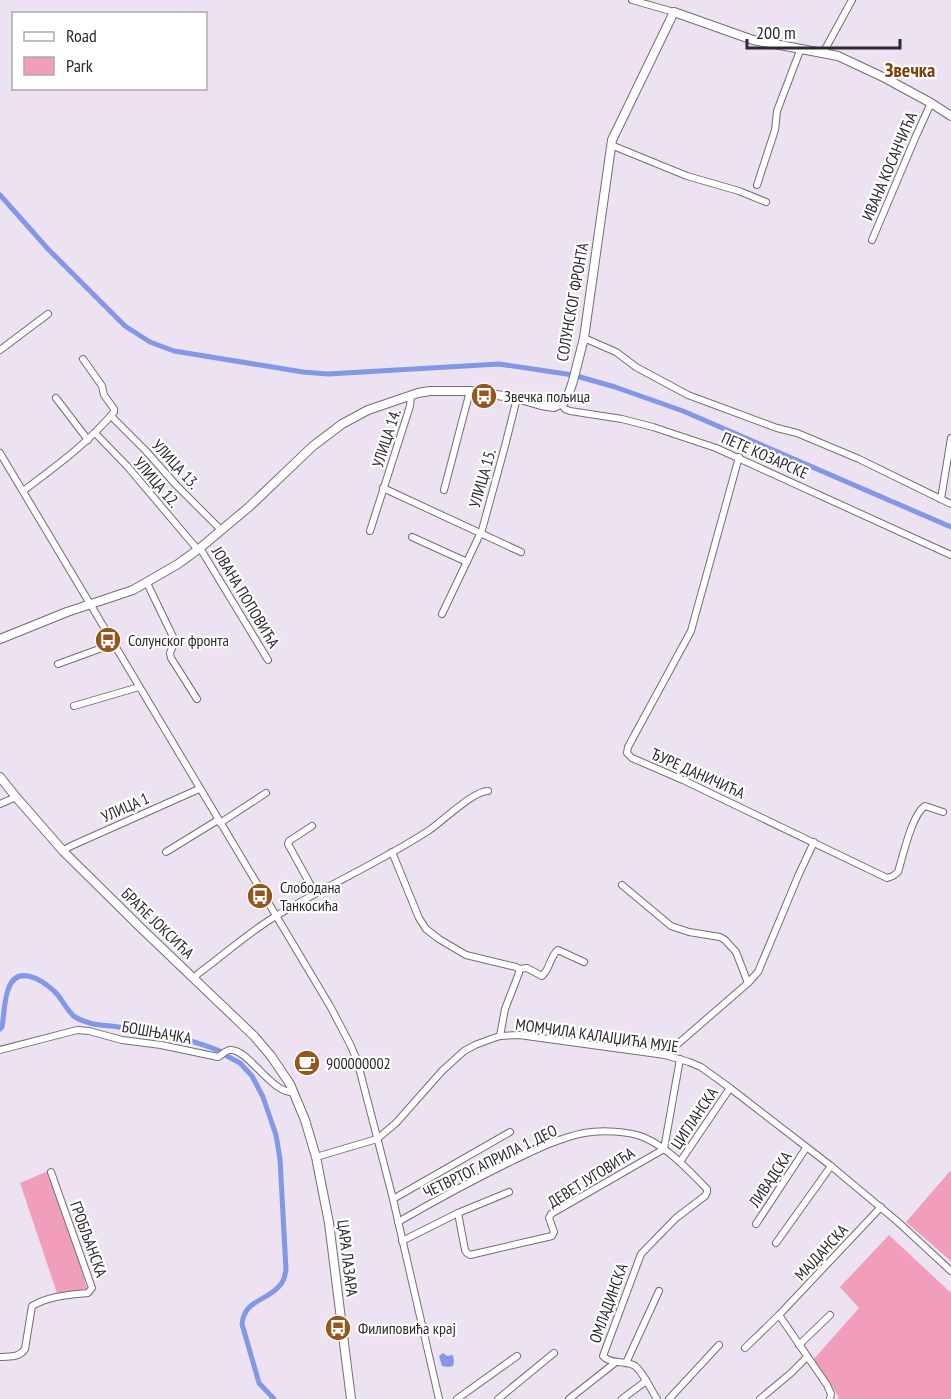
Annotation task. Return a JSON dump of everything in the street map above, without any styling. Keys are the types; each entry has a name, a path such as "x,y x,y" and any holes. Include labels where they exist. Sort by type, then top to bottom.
{"street":[{"path":"632,0 753,40 838,57 885,78 951,116"},
{"path":"823,53 852,0"},
{"name":"СОЛУНСКОГ ФРОНТА","path":"561,404 569,393 584,338 612,140 674,12"},
{"path":"757,185 777,124 775,118 777,111 801,48"},
{"name":"ИВАНА КОСАНЧИЋА","path":"872,240 931,103"},
{"path":"611,145 687,176 739,190 766,202"},
{"path":"0,351 48,314"},
{"path":"584,338 616,352 636,367 688,395 777,428 797,433 859,459 951,504"},
{"path":"23,491 88,440 114,412 104,395 102,386 83,359"},
{"path":"0,639 133,590 178,564 249,507 313,446 342,424 368,410 430,391 470,391 517,398 554,407 561,404"},
{"path":"444,490 470,391"},
{"name":"УЛИЦА 14.","path":"370,531 410,406 411,395"},
{"path":"56,398 88,440"},
{"name":"УЛИЦА 15.","path":"442,614 480,533 517,398"},
{"name":"ПЕТЕ КОЗАРСКЕ","path":"561,404 565,410 622,419 716,447 951,555"},
{"name":"УЛИЦА 13.","path":"111,416 221,530"},
{"name":"УЛИЦА 12.","path":"95,433 199,549"},
{"path":"941,499 951,438"},
{"path":"0,453 330,1006 353,1049 393,1199 439,1399"},
{"name":"ЂУРЕ ДАНИЧИЋА","path":"739,457 691,631 628,747 627,753 632,758 890,878 898,872 915,818 920,810 925,806 943,812"},
{"name":"УЛИЦА 14.","path":"383,488 520,552"},
{"path":"412,537 467,562"},
{"name":"ЈОВАНА ПОПОВИЋА","path":"199,549 268,660"},
{"path":"147,583 175,641 170,653 171,658 197,699"},
{"path":"58,664 113,644"},
{"path":"74,706 139,687"},
{"name":"БРАЋЕ ЈОКСИЋА","path":"0,777 64,852 258,1041 281,1070 294,1092 316,1157"},
{"name":"УЛИЦА 1","path":"64,852 71,846 200,789"},
{"path":"194,978 275,916 392,852 439,824 478,793 488,791"},
{"path":"166,852 266,793"},
{"path":"0,804 16,797"},
{"path":"312,826 288,844 315,893"},
{"path":"665,1055 758,972 814,842"},
{"path":"392,852 419,918 426,929 466,955 519,969 527,968 540,975 544,975 558,950 584,962"},
{"path":"622,885 671,926 725,940 736,952 748,982"},
{"path":"500,1036 505,1009 519,969"},
{"name":"БОШЊАЧКА","path":"0,1050 77,1030 218,1058 227,1051 234,1050 243,1055 283,1090 294,1092"},
{"name":"МОМЧИЛА КАЛАЈЏИЋА МУЈЕ","path":"316,1157 377,1139 396,1123 458,1055 475,1045 500,1036 540,1037 665,1055 700,1067 730,1088 881,1207 951,1271"},
{"path":"664,1149 680,1059"},
{"name":"ЦИГЛАНСКА","path":"680,1162 730,1088"},
{"path":"393,1199 510,1132"},
{"name":"ЧЕТВРТОГ АПРИЛА 1. ДЕО","path":"398,1222 461,1187 548,1144 579,1134 598,1132 633,1134 664,1149"},
{"name":"ЛИВАДСКА","path":"756,1224 806,1148"},
{"name":"ОМЛАДИНСКА","path":"626,1363 606,1360 603,1355 640,1255 676,1218 707,1192 680,1162 664,1149"},
{"name":"ДЕВЕТ ЈУГОВИЋА","path":"458,1213 465,1250 470,1255 550,1238 554,1233 549,1218 551,1214 664,1149"},
{"name":"ЦАРА ЛАЗАРА","path":"316,1157 331,1231 351,1399"},
{"path":"776,1243 831,1166"},
{"name":"ГРОБЉАНСКА","path":"0,1357 15,1356 25,1349 32,1306 42,1300 88,1293 92,1288 51,1172"},
{"path":"402,1241 458,1213 509,1192"},
{"name":"МАЈДАНСКА","path":"746,1348 881,1207"},
{"path":"657,1399 636,1367 626,1363 659,1291"},
{"path":"779,1315 830,1390 830,1399"},
{"path":"799,1346 830,1315"},
{"path":"669,1399 719,1345"},
{"path":"498,1399 554,1353"},
{"path":"459,1399 517,1356"},
{"path":"760,1399 807,1357"},
{"name":"ОМЛАДИНСКА","path":"569,1399 616,1362"},
{"path":"622,1399 646,1381"}],"green space":[{"path":"951,1170 951,1261 906,1222"},
{"path":"48,1171 72,1234 87,1289 57,1293 20,1183"},
{"path":"889,1235 951,1293 951,1399 837,1399 839,1397 813,1360 859,1308 840,1287"}],"water":[{"path":"443,1353 447,1356 453,1355 453,1366 442,1366 439,1356"}],"waterway":[{"path":"0,195 48,249 125,326 150,342 174,351 328,374 499,364 573,375 683,411 951,527"},
{"path":"0,1029 7,994 12,982 17,978 29,976 49,986 72,1014 81,1020 93,1024 173,1036 220,1051"},
{"path":"227,1056 240,1063 252,1076 263,1097 276,1135 280,1159 285,1276 276,1290 248,1309 242,1324 259,1383 274,1399"}],"place":[{"name":"Звечка пољица","path":"484,396"},
{"name":"Солунског фронта","path":"108,640"},
{"name":"Слободана Танкосића","path":"260,896"},
{"name":"900000002","path":"307,1063"},
{"name":"Филиповића крај","path":"338,1328"}],"district":[{"name":"Звечка","path":"910,70"}]}
